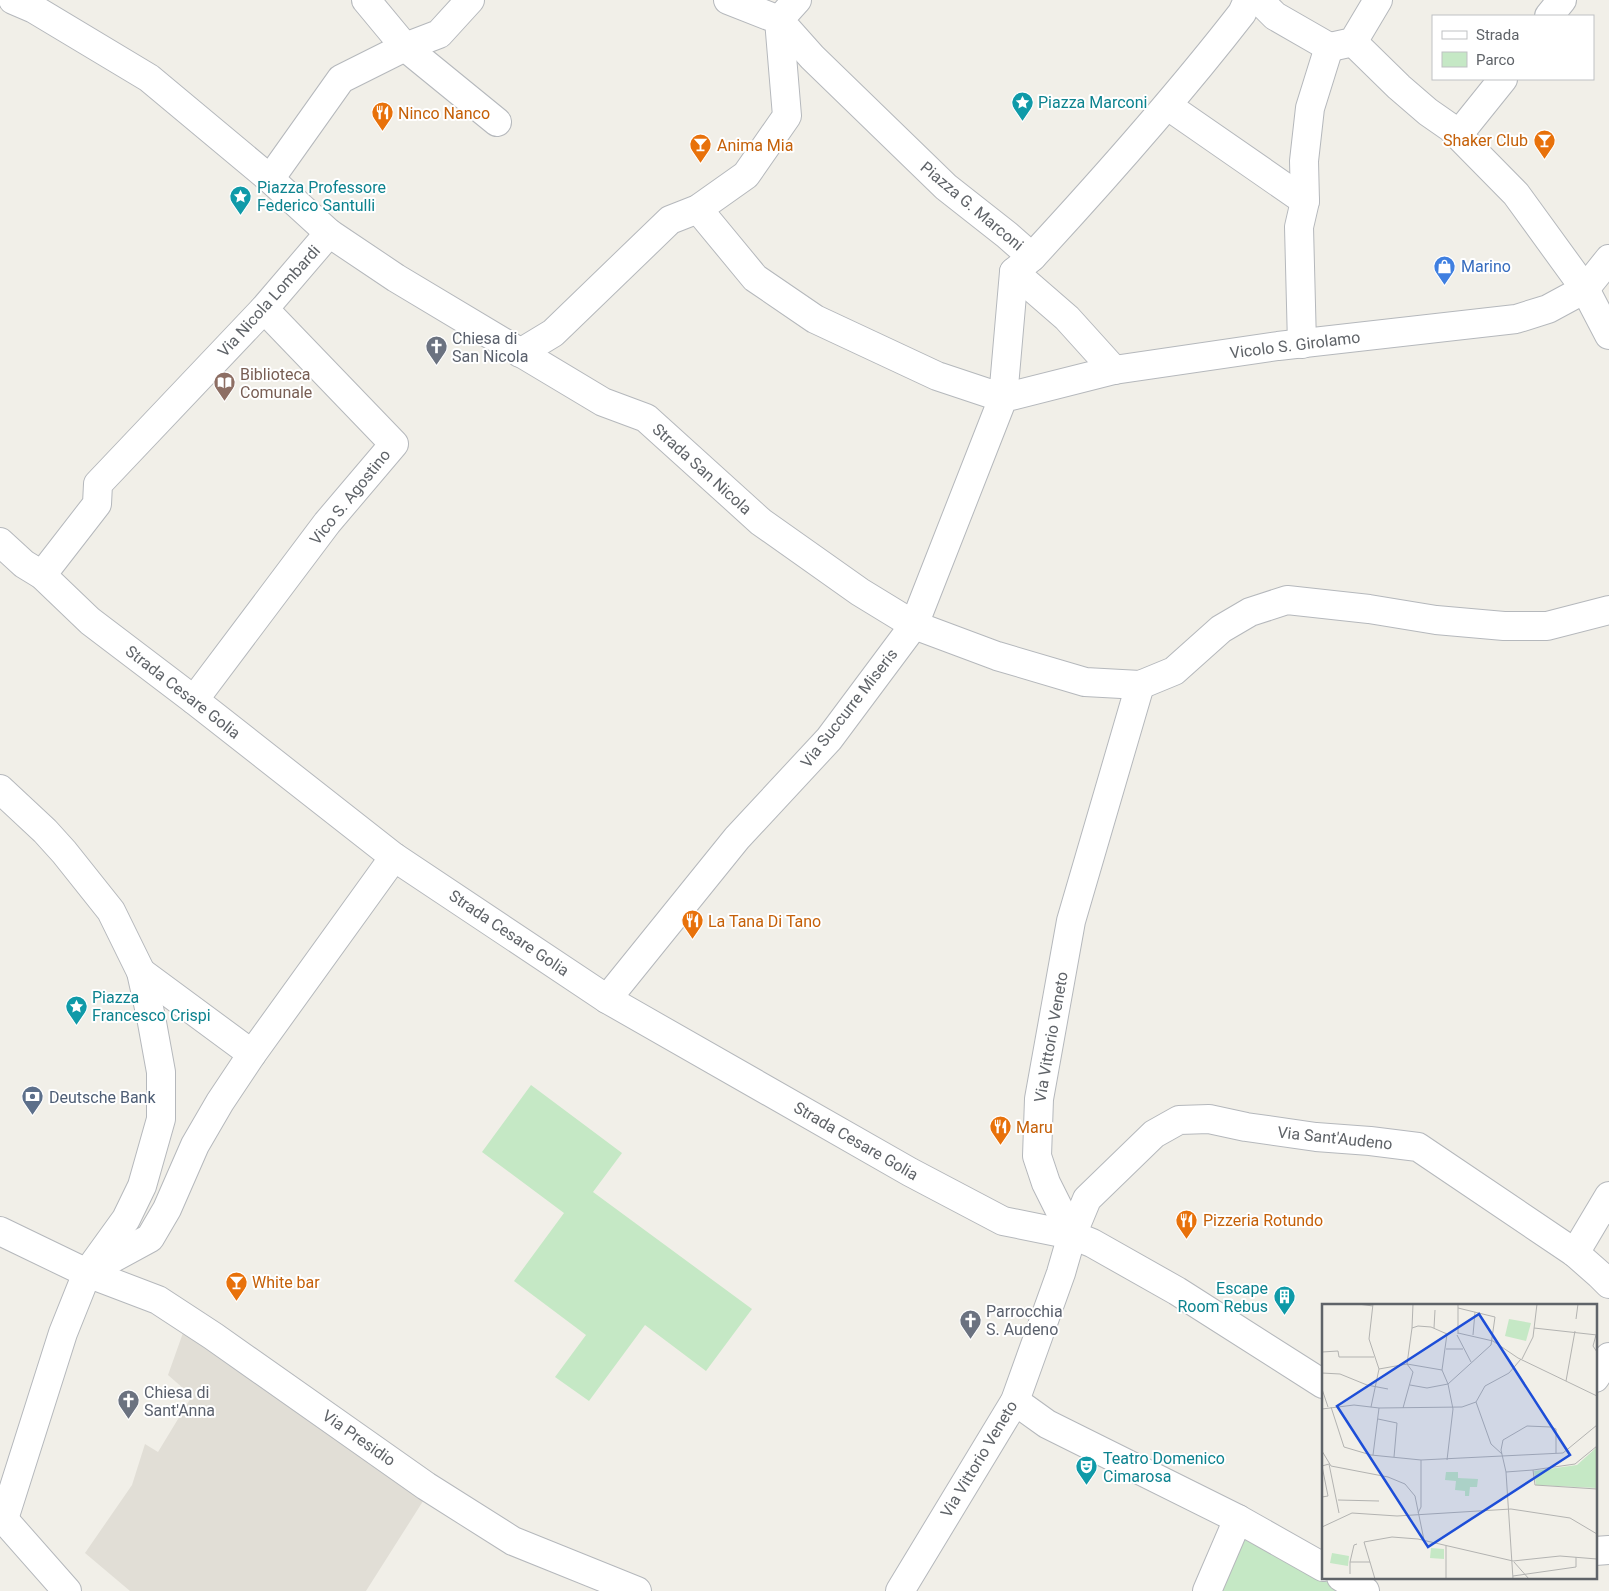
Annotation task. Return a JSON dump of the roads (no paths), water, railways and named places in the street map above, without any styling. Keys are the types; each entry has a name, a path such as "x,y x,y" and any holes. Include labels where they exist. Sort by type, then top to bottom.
{"street":[{"name":"Strada San Nicola","path":"13,0 34,9 149,78 270,179 329,234 396,278 603,402 646,418 761,522 860,592 914,625 997,656 1085,682 1140,685"},
{"path":"366,0 405,48 497,122"},
{"path":"270,179 341,78 439,34 470,0"},
{"path":"728,0 779,20"},
{"path":"520,353 553,333 670,220 698,210 746,176 787,116 779,20 797,0"},
{"name":"Piazza G. Marconi","path":"779,20 812,57 946,187 1007,235 1023,265 1110,173 1168,106 1242,13 1248,0"},
{"path":"1259,0 1275,16 1341,45 1399,87 1458,135 1516,194 1585,289 1609,334"},
{"path":"1302,344 1300,227 1305,201 1304,162 1310,108 1341,45 1378,0"},
{"path":"1550,15 1562,0"},
{"path":"1458,135 1502,80"},
{"path":"1168,106 1305,201"},
{"path":"698,210 755,278 815,319 937,376 1003,398"},
{"name":"Via Nicola Lombardi","path":"42,575 97,504 98,484 264,309 329,234"},
{"path":"1585,289 1609,259"},
{"path":"1023,265 1114,370"},
{"name":"Via Succurre Miseris","path":"607,999 738,838 829,739 914,625 1003,398 1023,265"},
{"name":"Vicolo S. Girolamo","path":"1003,398 1114,370 1302,344 1516,319 1548,309 1585,289"},
{"name":"Vico S. Agostino","path":"194,700 327,523 394,444 264,309"},
{"name":"Strada Cesare Golia","path":"0,542 24,564 42,575 90,621 194,700 394,858 607,999 910,1172 1004,1221 1072,1235 1092,1243 1177,1291 1322,1383"},
{"path":"1140,685 1174,670 1221,629 1250,612 1287,600 1369,609 1436,620 1504,626 1547,626 1609,610"},
{"name":"Via Vittorio Veneto","path":"900,1591 1015,1401 1061,1274 1072,1235 1046,1183 1037,1156 1039,1099 1071,921 1140,685"},
{"path":"0,789 58,845 111,911 141,972 152,1016 161,1072 161,1120 142,1186 126,1219 87,1272 63,1332 2,1517 68,1591"},
{"path":"87,1272 150,1238 167,1209 194,1145 252,1054 394,858"},
{"path":"141,972 252,1054"},
{"name":"Via Sant'Audeno","path":"1072,1235 1087,1199 1154,1134 1179,1120 1209,1119 1246,1127 1316,1137 1418,1147 1575,1253 1609,1284"},
{"path":"1575,1253 1609,1196"},
{"name":"Via Presidio","path":"0,1231 87,1272 158,1300 426,1486 513,1541 637,1591"},
{"path":"1596,1376 1609,1356"},
{"path":"1015,1401 1047,1424 1238,1520 1322,1566"},
{"path":"1207,1591 1238,1520"},
{"path":"1596,1551 1609,1550"},
{"path":"1343,1578 1365,1591"}],"place":[{"name":"Piazza Marconi","path":"1022,121"},
{"name":"Ninco Nanco","path":"382,132"},
{"name":"Shaker Club","path":"1544,159"},
{"name":"Anima Mia","path":"701,164"},
{"name":"Piazza Professore Federico Santulli","path":"241,215"},
{"name":"Marino","path":"1445,285"},
{"name":"Chiesa di San Nicola","path":"436,366"},
{"name":"Biblioteca Comunale","path":"224,402"},
{"name":"La Tana Di Tano","path":"692,940"},
{"name":"Piazza Francesco Crispi","path":"76,1025"},
{"name":"Deutsche Bank","path":"33,1116"},
{"name":"Maru","path":"1000,1146"},
{"name":"Pizzeria Rotundo","path":"1187,1239"},
{"name":"White bar","path":"236,1301"},
{"name":"Escape Room Rebus","path":"1284,1316"},
{"name":"Parrocchia S. Audeno","path":"970,1339"},
{"name":"Chiesa di Sant'Anna","path":"128,1420"},
{"name":"Teatro Domenico Cimarosa","path":"1087,1486"}]}
